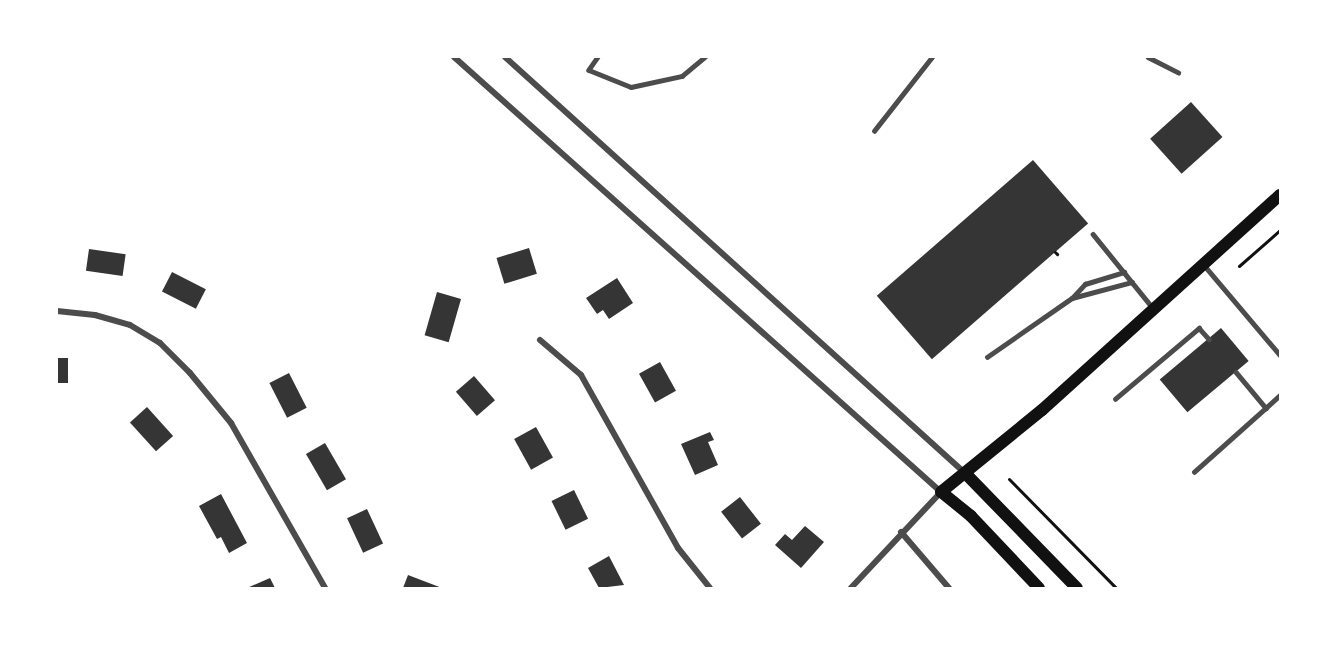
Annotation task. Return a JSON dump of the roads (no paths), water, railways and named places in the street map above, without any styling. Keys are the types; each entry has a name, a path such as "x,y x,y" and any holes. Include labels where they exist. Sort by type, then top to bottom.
{"main road":[{"path":"1039,588 971,516 941,492 966,474 1280,195"},
{"path":"966,474 1077,588"}],"street":[{"path":"454,57 941,492 901,532 851,588"},
{"path":"505,57 966,474"},
{"path":"57,311 95,315 130,325 160,343 190,373 231,423 325,588"},
{"path":"540,340 581,375 678,548 710,588"},
{"path":"901,532 949,588"}],"lane":[{"path":"598,57 589,70 632,87 682,76 705,57"},
{"path":"874,131 932,57"},
{"path":"1148,57 1178,72"},
{"path":"1093,234 1153,308"},
{"path":"1203,263 1280,356"},
{"path":"987,357 1072,298 1085,284 1124,272"},
{"path":"1072,298 1132,282"},
{"path":"1115,399 1199,328 1209,339"},
{"path":"1236,372 1266,408"},
{"path":"1194,472 1280,395"}]}
